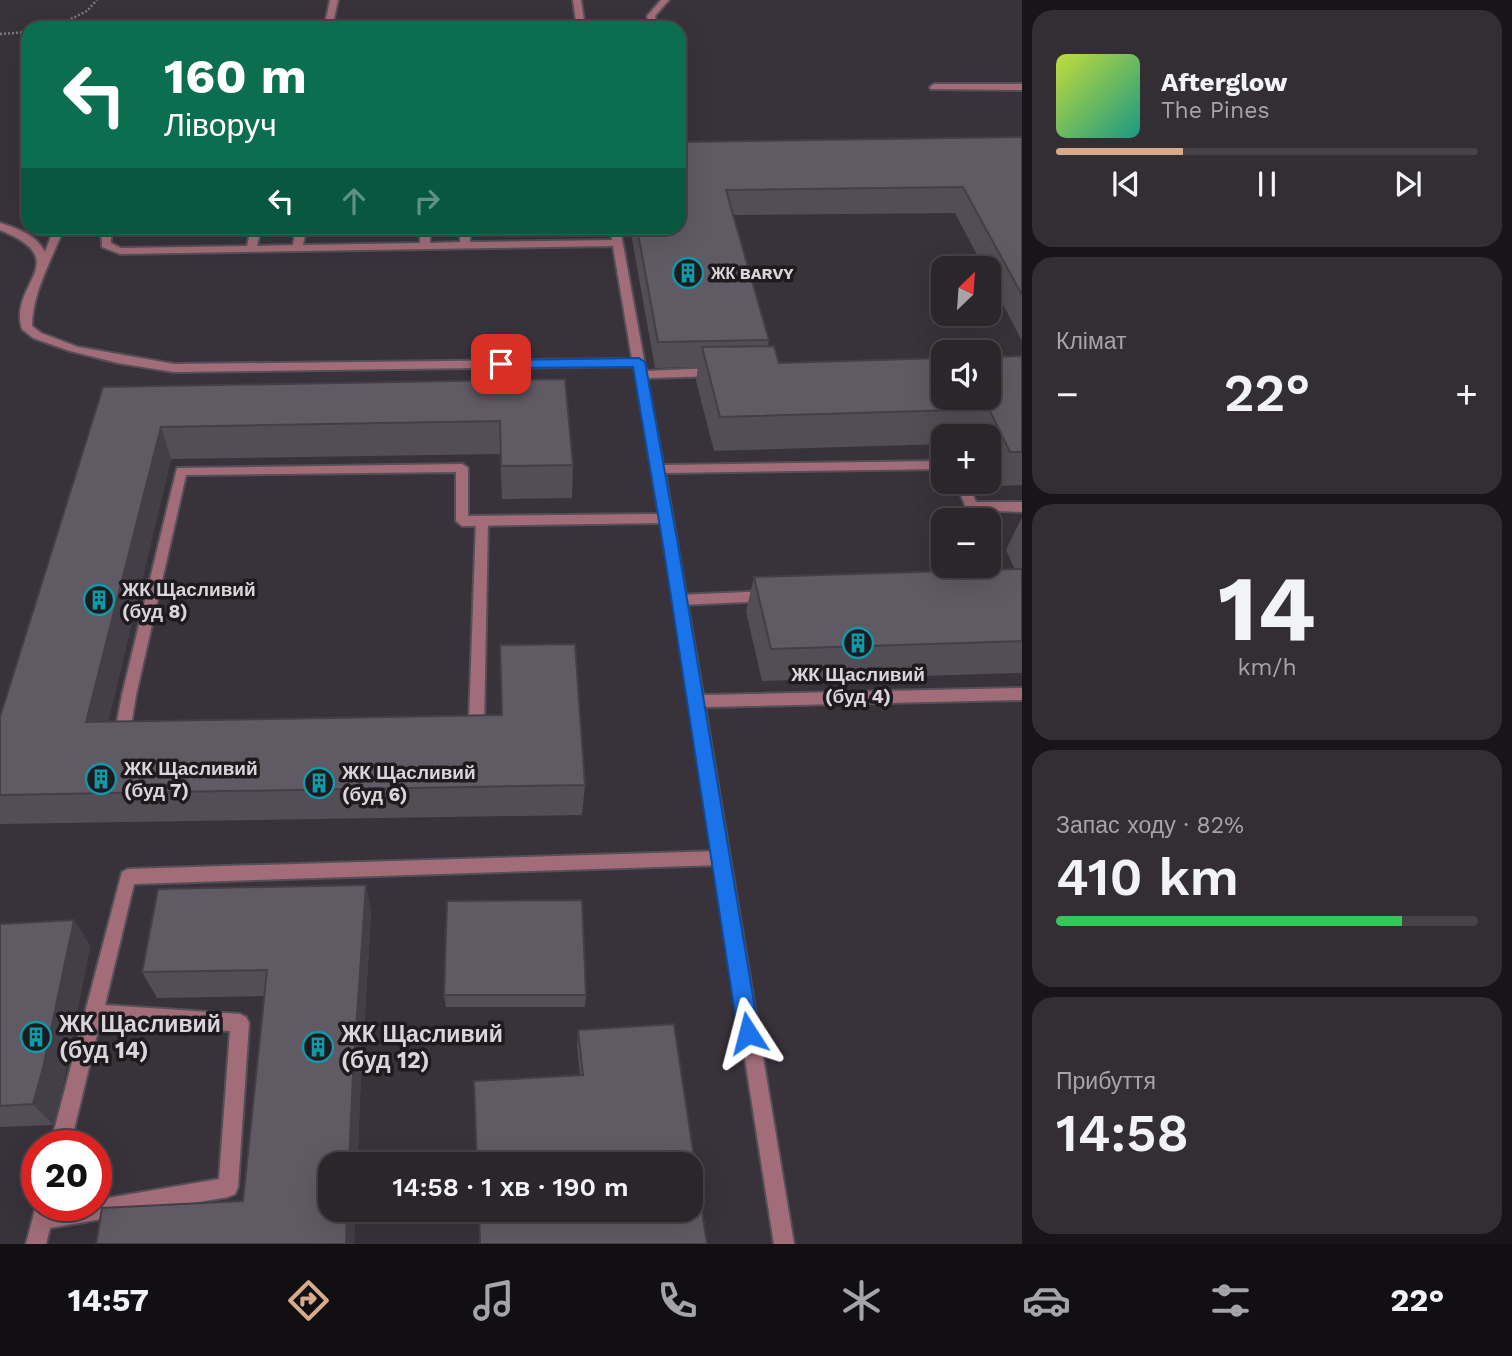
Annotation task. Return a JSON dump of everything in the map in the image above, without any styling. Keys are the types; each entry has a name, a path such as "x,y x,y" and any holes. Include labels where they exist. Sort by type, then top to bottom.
{"street":[{"path":"330,21 334,0"},
{"path":"577,0 580,21"},
{"path":"652,21 651,16 664,0"},
{"path":"934,87 1022,87"},
{"path":"0,226 21,234"},
{"path":"23,235 40,251 43,268"},
{"path":"57,235 24,317 26,327 41,339 158,366 639,368 724,372"},
{"path":"106,235 106,245 120,251 465,247 617,235 666,518 784,1244"},
{"path":"251,250 254,235"},
{"path":"297,249 300,235"},
{"path":"425,235 425,247"},
{"path":"465,235 465,247"},
{"path":"657,469 931,465"},
{"path":"150,732 123,732 129,695 181,471 462,468 462,521 666,518"},
{"path":"1001,510 1022,507"},
{"path":"449,726 476,726 482,521"},
{"path":"984,588 998,587 995,578"},
{"path":"679,600 776,596"},
{"path":"695,701 1022,694"},
{"path":"64,1130 128,877 720,858"},
{"path":"94,1013 240,1023 228,1187 112,1203"},
{"path":"36,1244 42,1221"}],"path":[{"path":"67,21 87,11 97,0"},
{"path":"0,34 21,32"}],"building":[{"name":"ЖК BARVY","path":"1022,137 1022,295 963,187 726,190 769,340 658,342 638,235 686,235 686,142"},
{"path":"774,346 779,363 931,358 931,410 955,410 720,417 702,347"},
{"path":"1022,356 1022,452 1010,452 1001,434 1001,424 996,424 989,410 1001,410 1001,357"},
{"path":"565,379 573,465 501,466 500,421 161,427 86,722 502,715 500,645 575,644 585,785 0,795 0,717 103,387"},
{"path":"1022,569 1022,641 771,649 754,577 931,572 931,578 1001,578 1001,570"},
{"path":"366,885 350,1152 318,1152 318,1222 347,1222 346,1244 96,1244 100,1221 112,1221 112,1208 243,1201 267,970 142,972 158,889"},
{"path":"582,900 586,995 444,995 447,901"},
{"name":"ЖК Щасливий (буд 14)","path":"74,920 33,1104 0,1106 0,924"},
{"path":"674,1024 693,1152 477,1152 474,1081 583,1075 578,1030"},
{"path":"703,1217 707,1244 480,1244 479,1222 703,1222"}],"place":[{"name":"ЖК BARVY","path":"688,273"},
{"name":"ЖК Щасливий (буд 8)","path":"99,600"},
{"name":"ЖК Щасливий (буд 4)","path":"858,643"},
{"name":"ЖК Щасливий (буд 7)","path":"101,779"},
{"name":"ЖК Щасливий (буд 6)","path":"319,783"},
{"name":"ЖК Щасливий (буд 14)","path":"36,1037"},
{"name":"ЖК Щасливий (буд 12)","path":"318,1047"}],"route":[{"path":"501,364 639,362 671,545 748,1033"}]}
